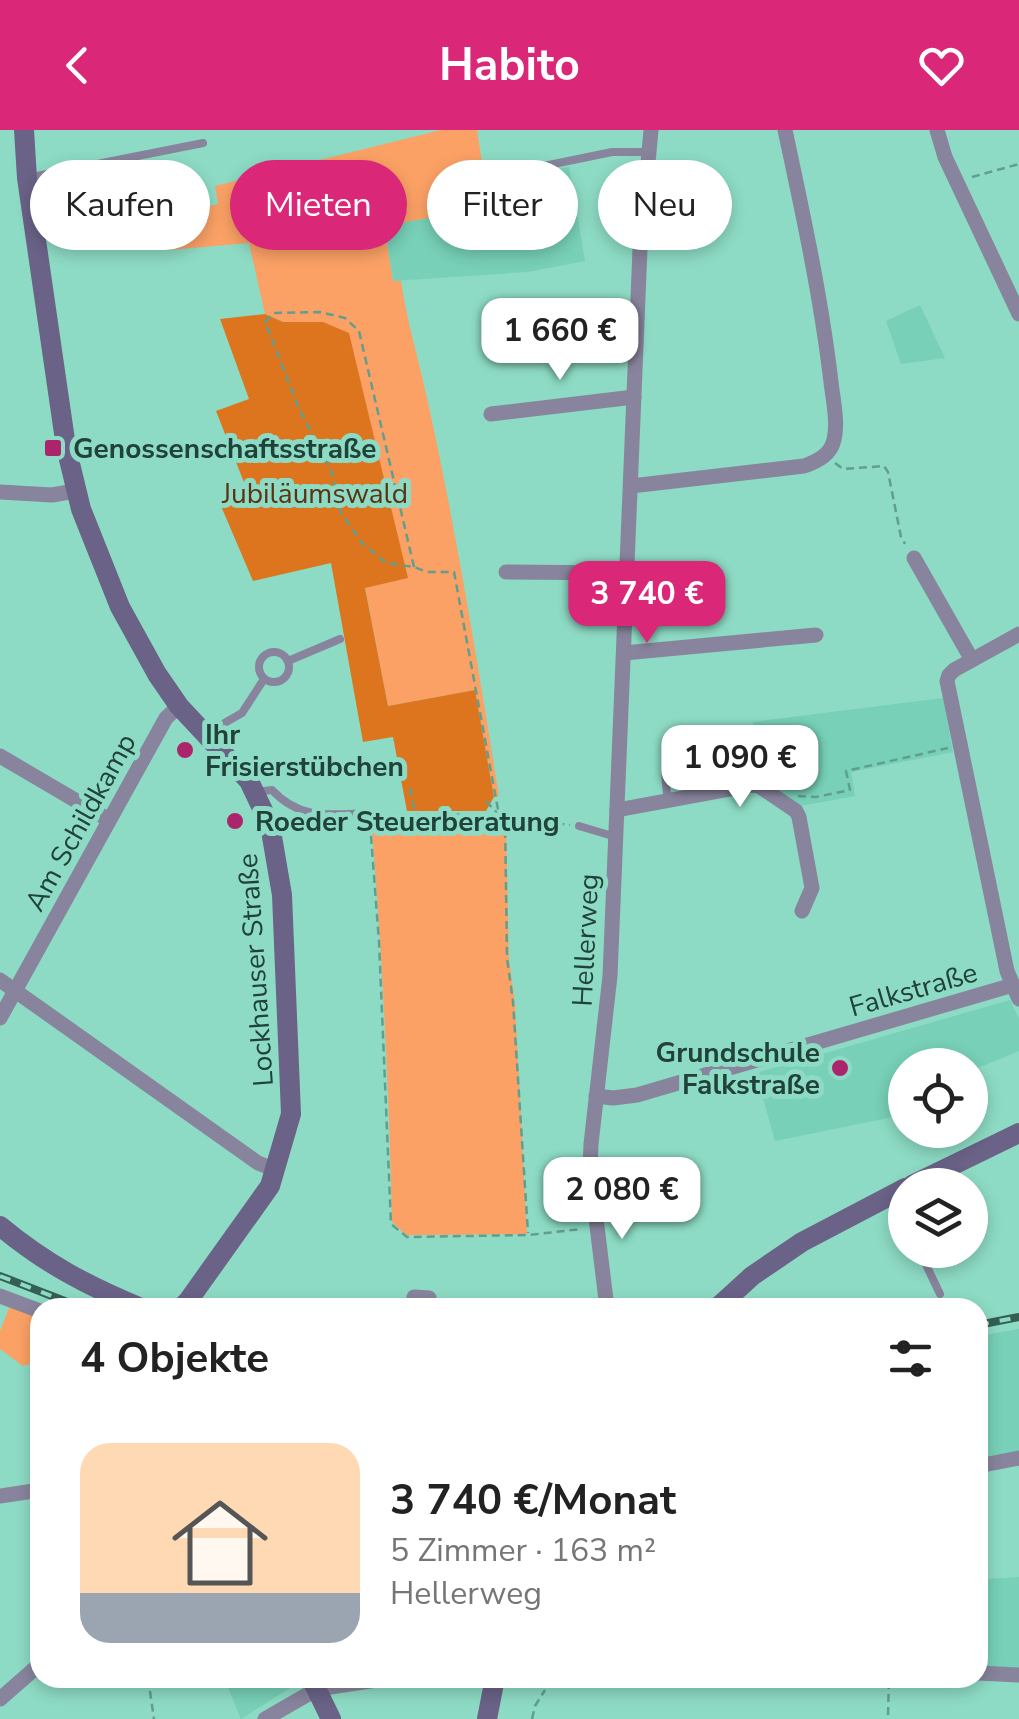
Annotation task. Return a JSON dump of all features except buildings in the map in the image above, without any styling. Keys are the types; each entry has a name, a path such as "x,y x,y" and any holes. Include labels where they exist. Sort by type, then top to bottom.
{"street":[{"name":"Lockhauser Straße","path":"24,130 27,178 75,491 120,606 157,674 172,712 205,734 256,792 270,825 283,910 292,1103 276,1170 270,1186 190,1298"},
{"name":"Hellerweg","path":"606,1298 590,1169 609,990 640,249 651,130"},
{"path":"631,486 804,466 825,455 832,446 835,430 828,361 811,252 785,130"},
{"path":"938,130 956,183 1019,314"},
{"path":"491,414 634,396"},
{"path":"0,492 52,495 75,491"},
{"path":"914,558 972,660"},
{"path":"506,572 627,574"},
{"path":"1016,992 1003,953 947,682 949,674 1019,634"},
{"path":"624,653 816,635"},
{"name":"Am Schildkamp","path":"0,1018 172,712"},
{"path":"0,756 109,820"},
{"path":"617,810 759,786 796,810 812,888 802,911"},
{"path":"0,980 258,1163 276,1170"},
{"name":"Falkstraße","path":"596,1096 637,1096 1016,992"},
{"path":"947,1168 1019,1133"},
{"path":"728,1298 752,1276 802,1242 888,1197"},
{"path":"0,1226 76,1280 118,1298"},
{"path":"0,1296 30,1307"},
{"path":"414,1298 429,1298"},
{"path":"988,1464 1019,1458"},
{"path":"0,1496 30,1492"},
{"path":"0,1699 30,1673"},
{"path":"988,1674 1019,1675"},
{"path":"265,1719 307,1688"},
{"path":"316,1688 331,1719"},
{"path":"487,1719 493,1688"}],"lane":[{"path":"27,178 202,143"},
{"path":"573,160 612,152 648,152"},
{"path":"288,661 340,639"},
{"path":"268,652 284,655 288,661 290,669 280,682 264,679 259,673 258,665 268,652"},
{"path":"205,734 242,713 264,679"},
{"path":"668,800 665,769 674,755"},
{"path":"256,792 272,790 295,808 312,814 373,814"},
{"path":"579,826 616,838"},
{"path":"928,1268 940,1294"}],"path":[{"path":"956,183 1019,164"},
{"path":"414,567 359,331 346,318 320,312 274,313 265,322 267,330 276,344 298,406 332,473 341,513 362,544 386,563 427,572 454,572 502,816 506,958 513,1002 528,1235"},
{"path":"825,455 844,469 884,466 901,537 914,558"},
{"path":"778,798 850,790 846,771 959,746"},
{"path":"410,788 415,814"},
{"path":"486,800 502,816"},
{"path":"579,826 502,816 373,814 390,1224 407,1237 528,1235 598,1227"},
{"path":"149,1688 154,1719"},
{"path":"888,1716 889,1688"},
{"path":"532,1719 545,1690"},
{"path":"526,1704 535,1706"}],"shaded area":[{"path":"441,130 477,130 482,160 427,160 427,218 407,222 407,160 320,160"},
{"path":"230,182 230,245 210,246 210,206 218,204 215,186"},
{"path":"427,218 427,250 578,250 578,220 585,261 528,272 393,281 388,250 407,250 407,221"},
{"path":"251,250 388,250 393,281 401,281 449,504 499,796 494,797 475,690 388,706 365,587 407,578 323,322 283,322 265,314"},
{"path":"920,305 945,358 901,364 886,321"},
{"path":"943,698 953,752 851,772 855,796 800,806 766,786 753,722"},
{"path":"371,817 506,819 509,959 515,1003 527,1234 406,1235 392,1222"},
{"name":"Grundschule Falkstraße","path":"1010,1000 1019,1019 1019,1051 988,1064 988,1048 888,1048 888,1118 775,1141 756,1073"},
{"path":"11,1303 30,1311 30,1364 23,1366 0,1349 0,1331"},
{"path":"1019,1329 1019,1453 988,1460 988,1334"},
{"path":"1019,1577 1019,1668 988,1667 988,1579"},
{"path":"228,1688 290,1688 241,1719"}],"green space":[{"name":"Jubiläumswald","path":"265,314 283,322 323,322 349,333 408,578 365,588 388,706 475,690 494,797 486,811 407,811 393,737 363,742 331,563 253,581 218,499 245,485 216,411 249,399 220,319"}],"railway":[{"path":"0,1276 57,1298"},
{"path":"988,1323 1019,1317"}],"place":[{"name":"Genossenschaftsstraße","path":"53,448"},
{"name":"Ihr Frisierstübchen","path":"185,750"},
{"name":"Roeder Steuerberatung","path":"235,821"},
{"name":"Grundschule Falkstraße","path":"840,1068"}]}
